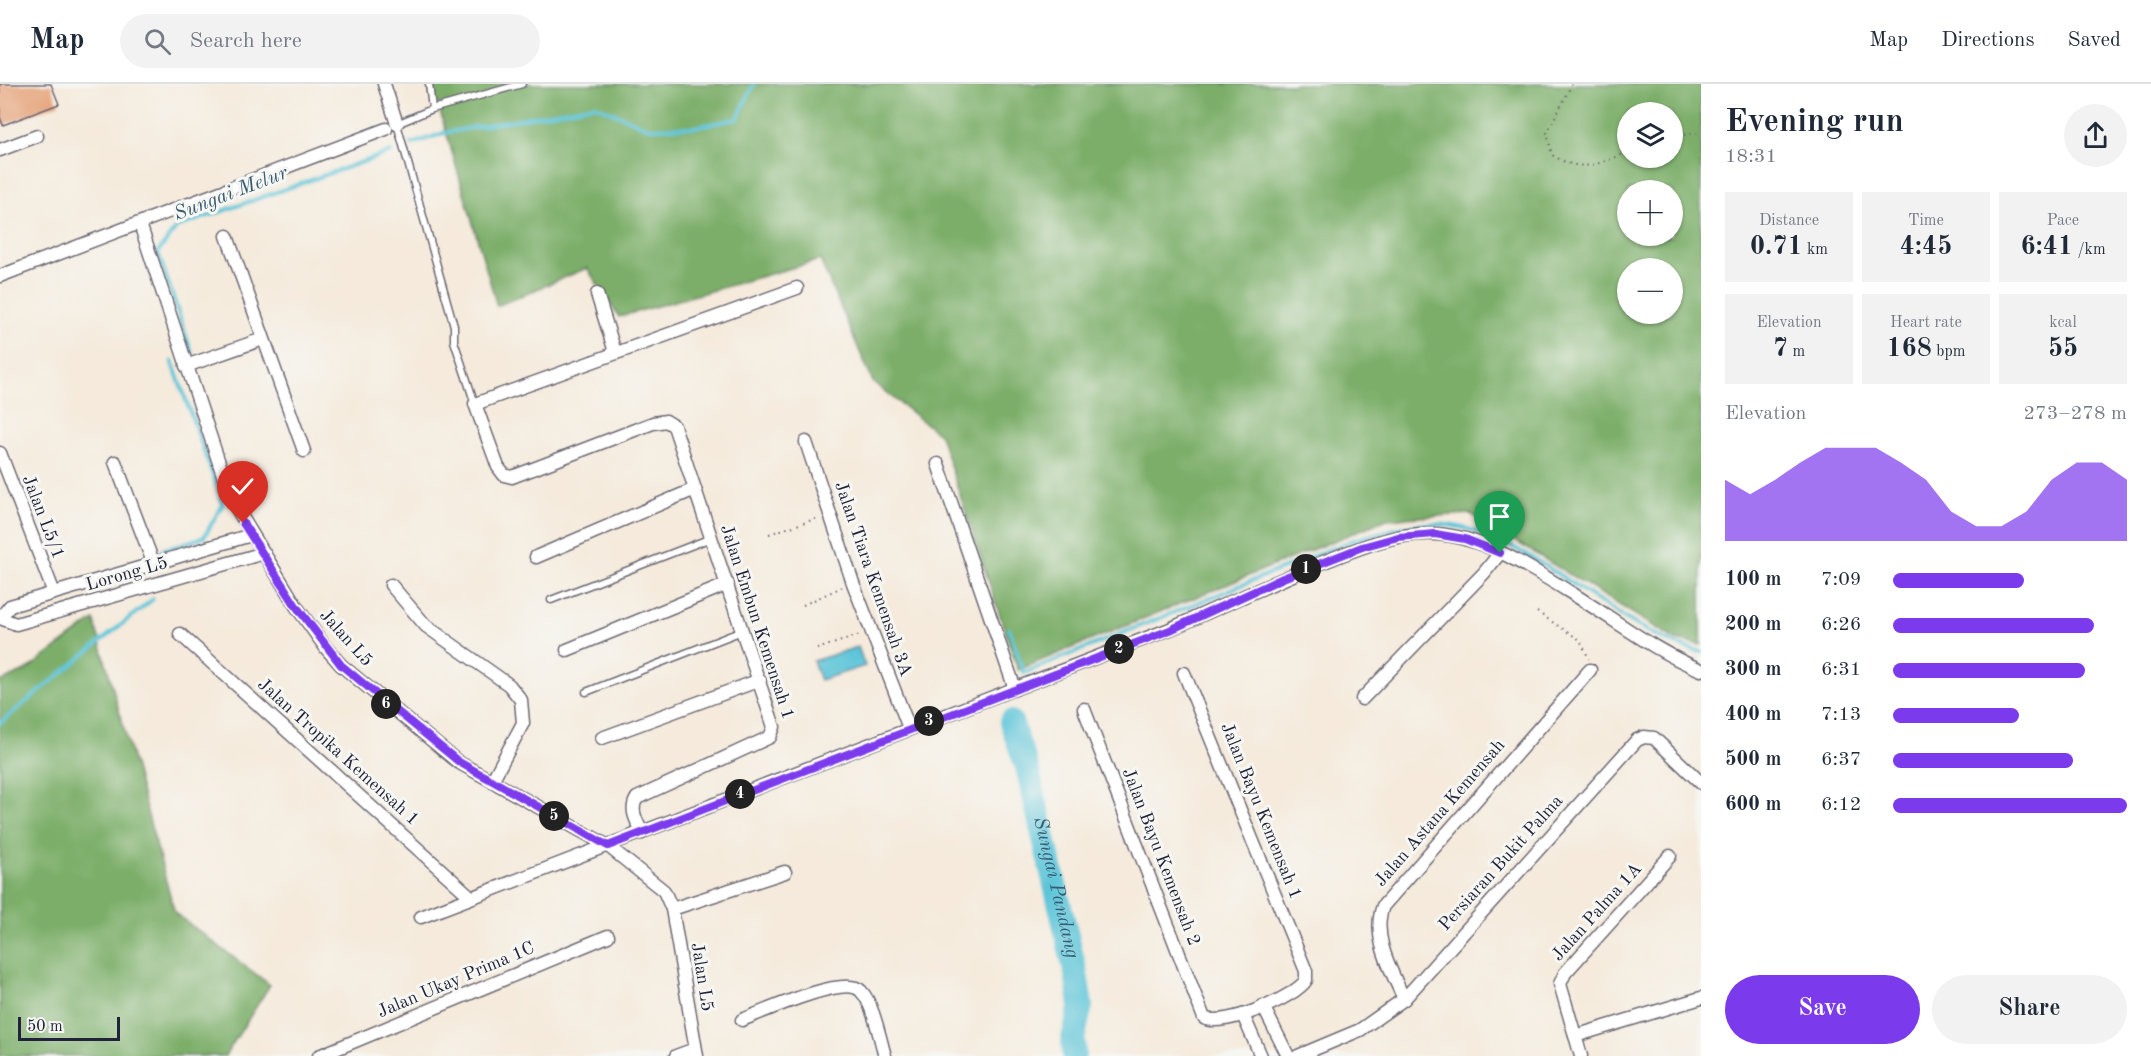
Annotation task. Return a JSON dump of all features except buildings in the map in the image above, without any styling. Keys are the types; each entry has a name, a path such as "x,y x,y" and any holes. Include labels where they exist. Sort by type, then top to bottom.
{"street":[{"path":"0,276 391,126 384,84"},
{"path":"0,150 37,136"},
{"name":"Jalan L5","path":"140,224 231,499 296,606 341,665 430,740 459,762 608,846 664,891 672,909 696,1052"},
{"path":"227,236 304,450"},
{"path":"475,404 797,288"},
{"path":"597,294 615,352"},
{"path":"186,366 263,339"},
{"name":"Jalan Embun Kemensah 1","path":"475,404 498,467 504,476 512,477 660,421 666,421 674,426 774,727 770,737 637,798 633,804 633,813 642,833"},
{"name":"Jalan Tiara Kemensah 3A","path":"806,442 853,583 909,728"},
{"name":"Jalan L5/1","path":"0,453 54,593"},
{"name":"Lorong L5","path":"115,462 153,562"},
{"path":"938,464 1015,689"},
{"path":"536,557 695,489"},
{"path":"421,917 909,728 1170,630 1283,578 1362,547 1398,537 1435,534 1465,539 1500,553 1568,591 1650,646 1701,670"},
{"name":"Lorong L5","path":"251,535 10,606 0,618 16,624 264,553"},
{"path":"1362,699 1484,573 1500,553"},
{"path":"567,650 728,584"},
{"path":"391,585 426,626 510,685 521,700 523,723 492,781"},
{"name":"Jalan Tropika Kemensah 1","path":"180,633 471,897"},
{"name":"Jalan Astana Kemensah","path":"1404,999 1388,964 1381,937 1379,915 1383,906 1590,670"},
{"name":"Jalan Bayu Kemensah 1","path":"1184,673 1304,963 1306,980 1302,986 1263,1006"},
{"path":"602,738 760,680"},
{"name":"Jalan Bayu Kemensah 2","path":"1084,709 1204,1018 1216,1022 1243,1015"},
{"name":"Persiaran Bukit Palma","path":"1298,1056 1360,1030 1404,999 1626,751 1644,737 1654,738 1701,783"},
{"name":"Jalan Palma 1A","path":"1575,1036 1560,984 1565,973 1670,856"},
{"path":"672,909 785,872"},
{"name":"Jalan Ukay Prima 1C","path":"319,1056 608,936"},
{"path":"742,1020 834,986 852,986 861,990 885,1056"},
{"path":"1581,1056 1575,1036 1701,998"},
{"path":"1261,1056 1243,1015 1263,1006 1288,1056"},
{"path":"676,1056 696,1052"}],"lane":[{"path":"429,84 432,109"},
{"path":"475,404 454,341 454,326 391,126 432,109 522,84"},
{"path":"551,600 711,538"},
{"path":"586,692 742,631"}],"path":[{"path":"1572,84 1547,133 1552,155 1568,166 1596,165 1617,156"},
{"path":"1683,134 1694,132 1701,134"},
{"path":"769,534 830,514"},
{"path":"803,604 853,583"},
{"path":"1537,612 1580,640 1589,654 1590,670"},
{"path":"817,649 871,632"}],"green space":[{"path":"432,84 1701,84 1701,645 1676,640 1471,514 1387,519 1018,670 940,435 873,382 820,260 619,317 587,268 497,306"},
{"path":"94,620 175,913 270,985 225,1056 0,1056 0,682 25,671"}],"water":[{"path":"858,647 865,666 820,680 813,661"}],"waterway":[{"name":"Sungai Melur","path":"412,144 444,133 595,105 649,128 694,127 737,119 754,84"},
{"name":"Sungai Melur","path":"192,354 158,252 177,227 391,152"},
{"name":"Sungai Melur","path":"162,550 204,537 223,504 172,361"},
{"name":"Sungai Pandang","path":"1009,629 1024,673 1353,540 1403,527 1434,524 1468,529 1501,541 1535,559 1634,623 1667,641 1701,652"},
{"name":"Sungai Melur","path":"0,723 153,599"},
{"name":"Sungai Pandang","path":"1011,722 1027,767 1076,974 1081,1005 1073,1039 1074,1056"}],"route":[{"path":"243,523 296,606 341,665 459,762 608,846 909,728 1170,630 1283,578 1362,547 1398,537 1435,534 1465,539 1500,553"}]}
